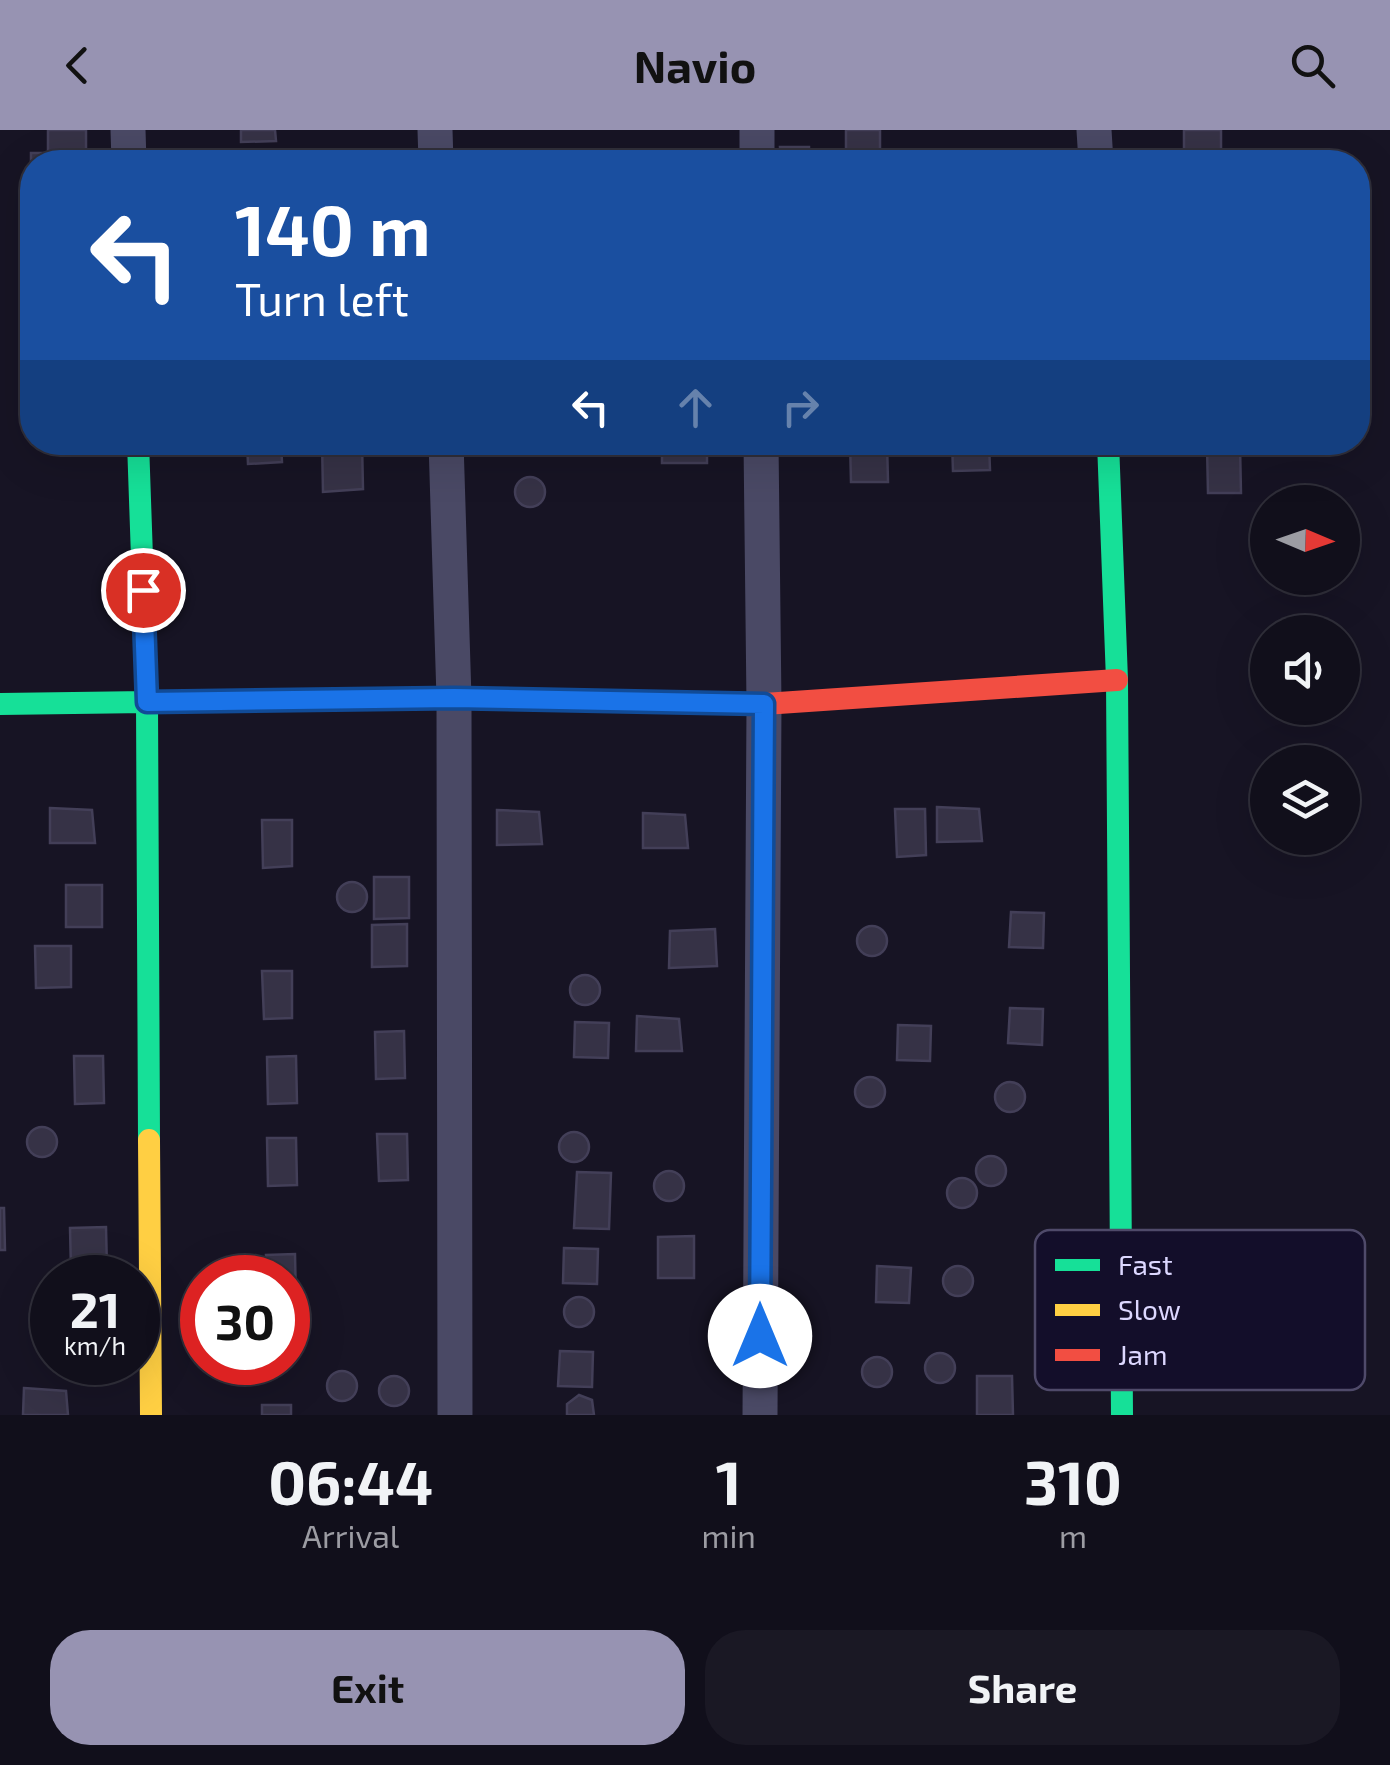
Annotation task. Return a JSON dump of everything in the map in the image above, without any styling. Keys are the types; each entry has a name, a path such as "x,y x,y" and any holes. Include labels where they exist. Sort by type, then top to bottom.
{"street":[{"path":"138,455 147,702 151,1415"},
{"path":"446,455 454,698 455,1415"},
{"path":"760,1415 764,704 761,455"},
{"path":"1109,455 1118,680 1121,1230"},
{"path":"0,704 454,698 764,704 1118,680"},
{"path":"1122,1390 1122,1415"}],"building":[{"path":"48,130 86,130 86,150 48,150"},
{"path":"241,130 275,130 276,141 241,142"},
{"path":"846,130 880,130 880,150 846,150"},
{"path":"1184,130 1221,130 1221,150 1184,150"},
{"path":"780,147 809,147 809,150"},
{"path":"248,455 282,455 282,462 248,464"},
{"path":"322,455 362,455 363,489 323,492"},
{"path":"662,455 707,455 707,463 662,463"},
{"path":"850,455 887,455 888,482 851,482"},
{"path":"952,455 989,455 990,470 953,471"},
{"path":"1207,455 1240,455 1241,493 1208,493"},
{"path":"530,477 544,486 545,492 536,506 530,507 516,498 515,492 524,478"},
{"path":"937,807 979,809 982,841 937,842"},
{"path":"50,808 92,810 95,843 50,843"},
{"path":"895,809 925,809 926,855 897,857"},
{"path":"497,810 539,812 542,844 497,845"},
{"path":"643,813 685,815 688,848 643,848"},
{"path":"262,820 292,820 292,866 263,868"},
{"path":"374,877 409,877 409,918 374,919"},
{"path":"352,882 362,887 367,897 362,907 352,912 342,907 337,897 342,887"},
{"path":"66,885 102,885 102,927 66,927"},
{"path":"1011,912 1044,913 1043,948 1009,947"},
{"path":"407,924 407,966 372,967 372,925"},
{"path":"872,926 886,935 887,941 878,955 872,956 858,947 857,941 866,927"},
{"path":"715,929 717,966 669,968 670,931"},
{"path":"35,946 71,946 71,987 36,988"},
{"path":"262,971 292,971 292,1018 264,1019"},
{"path":"585,975 599,984 600,990 591,1004 585,1005 571,996 570,990 579,976"},
{"path":"1010,1008 1043,1009 1042,1045 1008,1043"},
{"path":"637,1016 679,1019 682,1051 636,1051"},
{"path":"575,1022 609,1023 608,1058 574,1057"},
{"path":"898,1025 931,1026 930,1061 897,1060"},
{"path":"404,1031 405,1078 376,1079 375,1032"},
{"path":"74,1056 103,1056 104,1103 75,1104"},
{"path":"296,1056 297,1103 268,1104 267,1057"},
{"path":"870,1077 884,1086 885,1092 876,1106 870,1107 856,1098 855,1092 864,1078"},
{"path":"1010,1082 1024,1091 1025,1097 1016,1111 1010,1112 996,1103 995,1097 1004,1083"},
{"path":"42,1127 52,1132 57,1142 52,1152 42,1157 32,1152 27,1142 32,1132"},
{"path":"574,1132 588,1141 589,1147 580,1161 574,1162 560,1153 559,1147 568,1133"},
{"path":"377,1134 407,1134 408,1180 379,1181"},
{"path":"267,1138 296,1138 297,1185 268,1186"},
{"path":"991,1156 1005,1165 1006,1171 997,1185 991,1186 977,1177 976,1171 985,1157"},
{"path":"669,1171 683,1180 684,1186 675,1200 669,1201 655,1192 654,1186 663,1172"},
{"path":"577,1172 611,1173 609,1229 574,1228"},
{"path":"962,1178 976,1187 977,1193 968,1207 962,1208 948,1199 947,1193 956,1179"},
{"path":"0,1208 4,1208 5,1250 0,1250"},
{"path":"106,1227 107,1255 71,1255 70,1228"},
{"path":"694,1236 694,1278 658,1278 658,1237"},
{"path":"564,1248 598,1249 597,1284 563,1283"},
{"path":"877,1266 911,1268 909,1303 876,1302"},
{"path":"958,1266 972,1275 973,1281 964,1295 958,1296 944,1287 943,1281 952,1267"},
{"path":"579,1297 589,1302 594,1312 589,1322 579,1327 569,1322 564,1312 569,1302"},
{"path":"560,1351 593,1352 592,1387 558,1386"},
{"path":"940,1353 954,1362 955,1368 946,1382 940,1383 926,1374 925,1368 934,1354"},
{"path":"877,1357 891,1366 892,1372 883,1386 877,1387 863,1378 862,1372 871,1358"},
{"path":"342,1371 356,1380 357,1386 348,1400 342,1401 328,1392 327,1386 336,1372"},
{"path":"394,1376 404,1381 409,1391 404,1401 394,1406 384,1401 379,1391 384,1381"},
{"path":"977,1376 1012,1376 1013,1415 977,1415"},
{"path":"24,1388 66,1391 68,1415 23,1415"},
{"path":"579,1395 592,1400 594,1415 567,1415 567,1404"},
{"path":"262,1405 291,1405 291,1415 262,1415"}],"traffic: fast":[{"path":"138,455 147,702 149,1140"},
{"path":"1108,455 1117,680 1121,1230"},
{"path":"0,704 454,698 641,702"},
{"path":"1122,1390 1122,1415"}],"traffic: slow":[{"path":"149,1140 151,1415"}],"traffic: jam":[{"path":"641,702 764,704 1117,680"}],"route":[{"path":"143,590 147,702 454,698 764,704 760,1336"}]}
